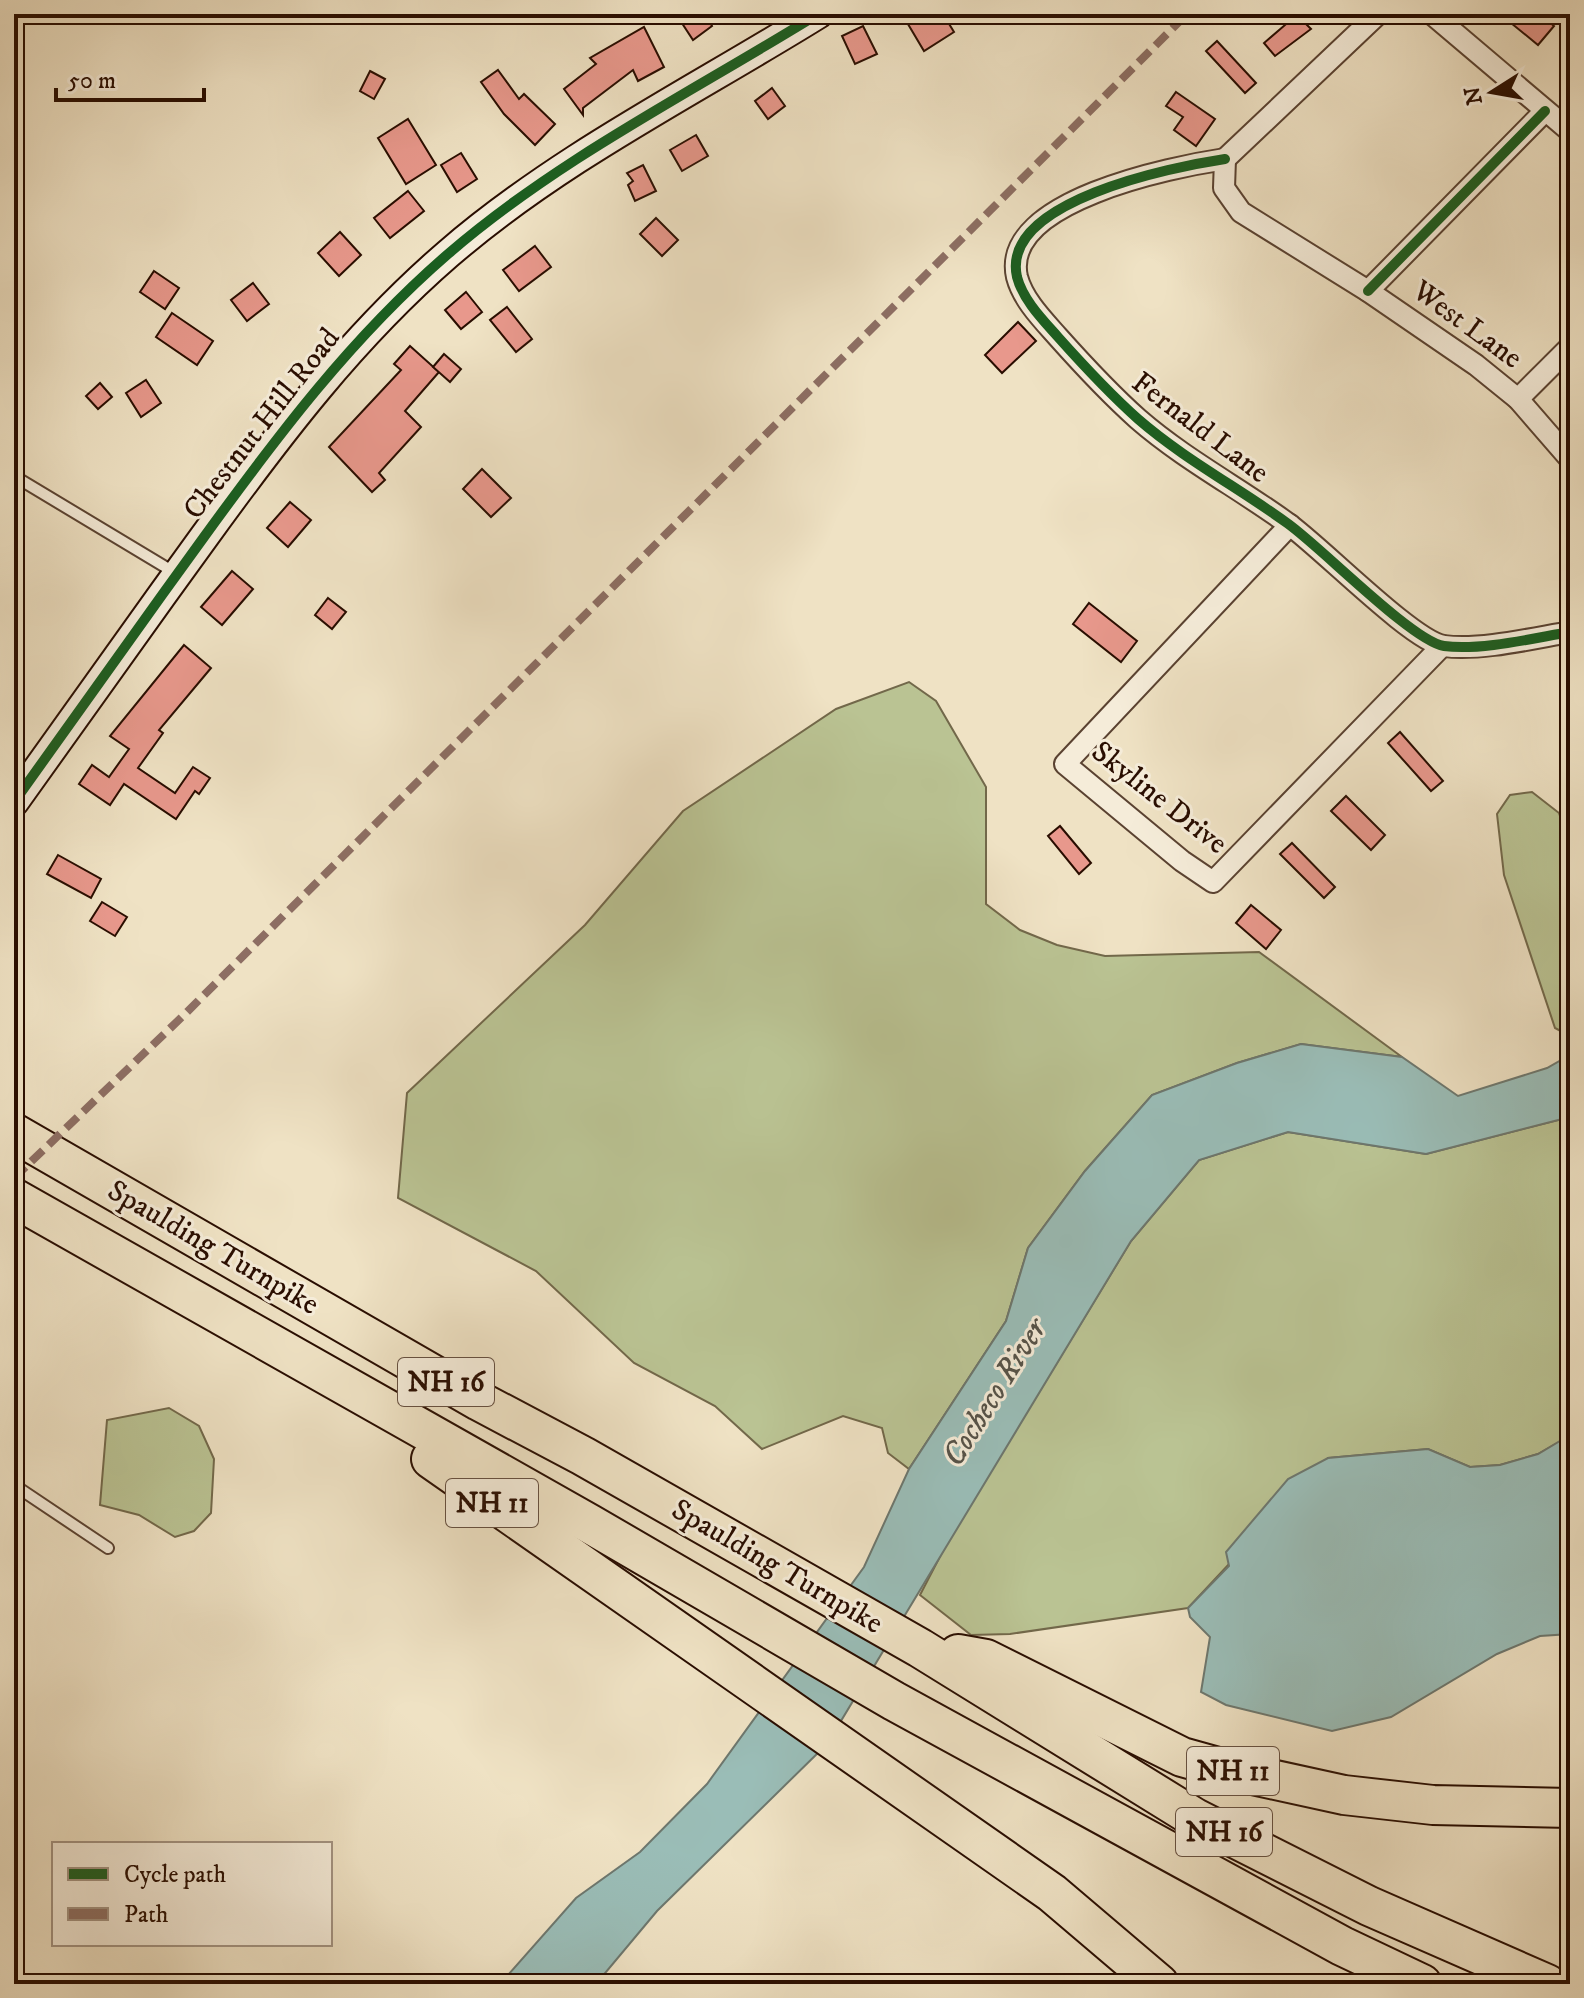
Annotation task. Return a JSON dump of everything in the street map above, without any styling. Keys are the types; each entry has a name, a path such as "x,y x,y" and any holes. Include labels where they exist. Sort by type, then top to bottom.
{"highway":[{"name":"Spaulding Turnpike","path":"14,1133 920,1648 1195,1818 1369,1906 1547,1984"},
{"name":"Spaulding Turnpike","path":"14,1198 236,1322 894,1701 1342,1946 1422,1984"},
{"name":"NH 11","path":"236,1322 1052,1893 1159,1984"},
{"name":"NH 11","path":"920,1648 986,1659 1182,1757 1225,1769 1344,1795 1433,1805 1570,1808"}],"street":[{"name":"Chestnut Hill Road","path":"14,802 182,578 287,423 372,324 451,252 505,209 592,151 818,14"},
{"path":"1225,159 1378,14"},
{"path":"1432,14 1570,131"},
{"path":"1368,291 1545,111"},
{"name":"West Lane","path":"1225,159 1224,188 1241,212 1368,291 1476,365 1518,399 1570,459"},
{"name":"Fernald Lane","path":"1225,159 1150,174 1106,189 1036,223 1024,237 1017,255 1017,277 1038,315 1138,419 1290,525 1414,630 1442,646"},
{"path":"1518,399 1570,347"},
{"name":"Skyline Drive","path":"1290,525 1065,764 1182,861 1213,882 1442,646"},
{"path":"1442,646 1570,632"}],"lane":[{"path":"14,476 182,578"},
{"path":"14,1485 108,1548"}],"green space":[{"path":"909,682 936,701 986,787 986,904 1020,930 1057,945 1105,956 1259,952 1402,1057 1301,1044 1237,1063 1152,1095 1085,1171 1028,1248 1006,1321 909,1469 888,1453 882,1428 843,1416 762,1449 715,1406 634,1363 536,1271 398,1198 407,1093 585,925 683,811 836,709"},
{"path":"1532,792 1559,813 1570,845 1568,1035 1555,1028 1504,875 1497,814 1510,795"},
{"path":"1570,1117 1568,1437 1538,1454 1500,1465 1470,1467 1428,1449 1328,1458 1188,1608 1010,1634 971,1635 920,1595 947,1543 1131,1241 1199,1160 1288,1132 1426,1154"},
{"path":"169,1408 199,1426 214,1459 211,1513 194,1531 175,1537 139,1515 100,1505 107,1420"}],"water":[{"name":"Cocheco River","path":"1301,1044 1402,1057 1458,1096 1547,1068 1570,1055 1570,1117 1426,1154 1288,1132 1199,1160 1131,1241 827,1744 657,1911 596,1984 500,1984 576,1898 640,1852 707,1784 864,1567 909,1469 1006,1321 1028,1248 1085,1171 1152,1095 1237,1063"},
{"path":"1570,1435 1570,1634 1540,1636 1497,1654 1391,1717 1332,1731 1226,1705 1201,1692 1210,1637 1190,1617 1188,1608 1229,1566 1226,1552 1288,1479 1328,1458 1428,1449 1470,1467 1500,1465 1538,1454"}],"building":[{"path":"676,14 705,14 712,26 693,40"},
{"path":"902,14 943,14 954,32 924,51"},
{"path":"1274,14 1296,14 1311,29 1275,56 1264,43 1285,25"},
{"path":"1500,14 1540,14 1554,26 1538,45"},
{"path":"863,26 877,54 855,64 842,36"},
{"path":"644,27 664,67 638,81 633,70 583,108 583,115 564,89 596,64 590,58"},
{"path":"1217,41 1256,83 1245,93 1206,51"},
{"path":"498,70 519,99 524,94 555,124 535,145 504,114 481,82"},
{"path":"370,71 385,79 374,99 360,91"},
{"path":"772,88 785,106 768,119 755,101"},
{"path":"1176,92 1215,119 1196,146 1174,130 1183,117 1166,106"},
{"path":"408,119 436,165 406,184 378,138"},
{"path":"696,135 708,156 682,171 670,150"},
{"path":"461,153 477,179 457,192 441,165"},
{"path":"643,165 656,191 635,201 628,185 633,181 627,173"},
{"path":"408,191 424,211 390,238 374,218"},
{"path":"656,218 678,240 662,256 640,234"},
{"path":"340,232 361,255 339,276 318,253"},
{"path":"535,246 551,267 519,291 503,270"},
{"path":"154,271 179,288 165,309 140,292"},
{"path":"253,283 269,304 247,321 231,300"},
{"path":"466,292 482,312 461,329 445,310"},
{"path":"507,307 532,339 516,352 490,320"},
{"path":"172,313 213,341 197,365 156,337"},
{"path":"1018,322 1036,341 1002,373 985,355"},
{"path":"410,346 439,372 405,411 421,427 379,473 385,480 372,492 329,447 401,370 394,364"},
{"path":"444,354 461,369 450,382 433,367"},
{"path":"146,380 161,403 141,417 126,393"},
{"path":"100,383 112,397 98,409 86,396"},
{"path":"482,469 511,498 491,517 463,489"},
{"path":"290,502 311,520 288,547 267,528"},
{"path":"232,571 253,589 222,625 201,607"},
{"path":"328,598 346,612 332,629 315,615"},
{"path":"1089,603 1137,641 1121,662 1073,624"},
{"path":"184,645 211,668 159,730 163,733 138,768 175,793 193,767 210,778 199,794 195,791 176,819 124,784 110,805 79,784 92,765 109,777 129,749 110,736"},
{"path":"1400,732 1443,781 1431,791 1388,743"},
{"path":"1346,796 1385,835 1371,850 1331,811"},
{"path":"1060,826 1091,863 1079,874 1048,836"},
{"path":"1292,843 1335,887 1324,898 1280,854"},
{"path":"58,855 101,879 91,898 47,874"},
{"path":"102,902 127,917 115,936 90,921"},
{"path":"1251,905 1281,930 1266,949 1236,923"}],"marked path":[{"path":"14,1178 184,1015 1187,14"}],"cycle path":[{"path":"14,802 260,461 348,353 413,286 491,219 581,156 818,14"},
{"path":"1368,291 1545,111"},
{"path":"1225,159 1168,170 1095,192 1061,208 1035,228 1019,250 1017,277 1034,309 1087,369 1138,419 1287,523 1389,611 1429,640 1444,646 1474,647 1570,632"}]}
